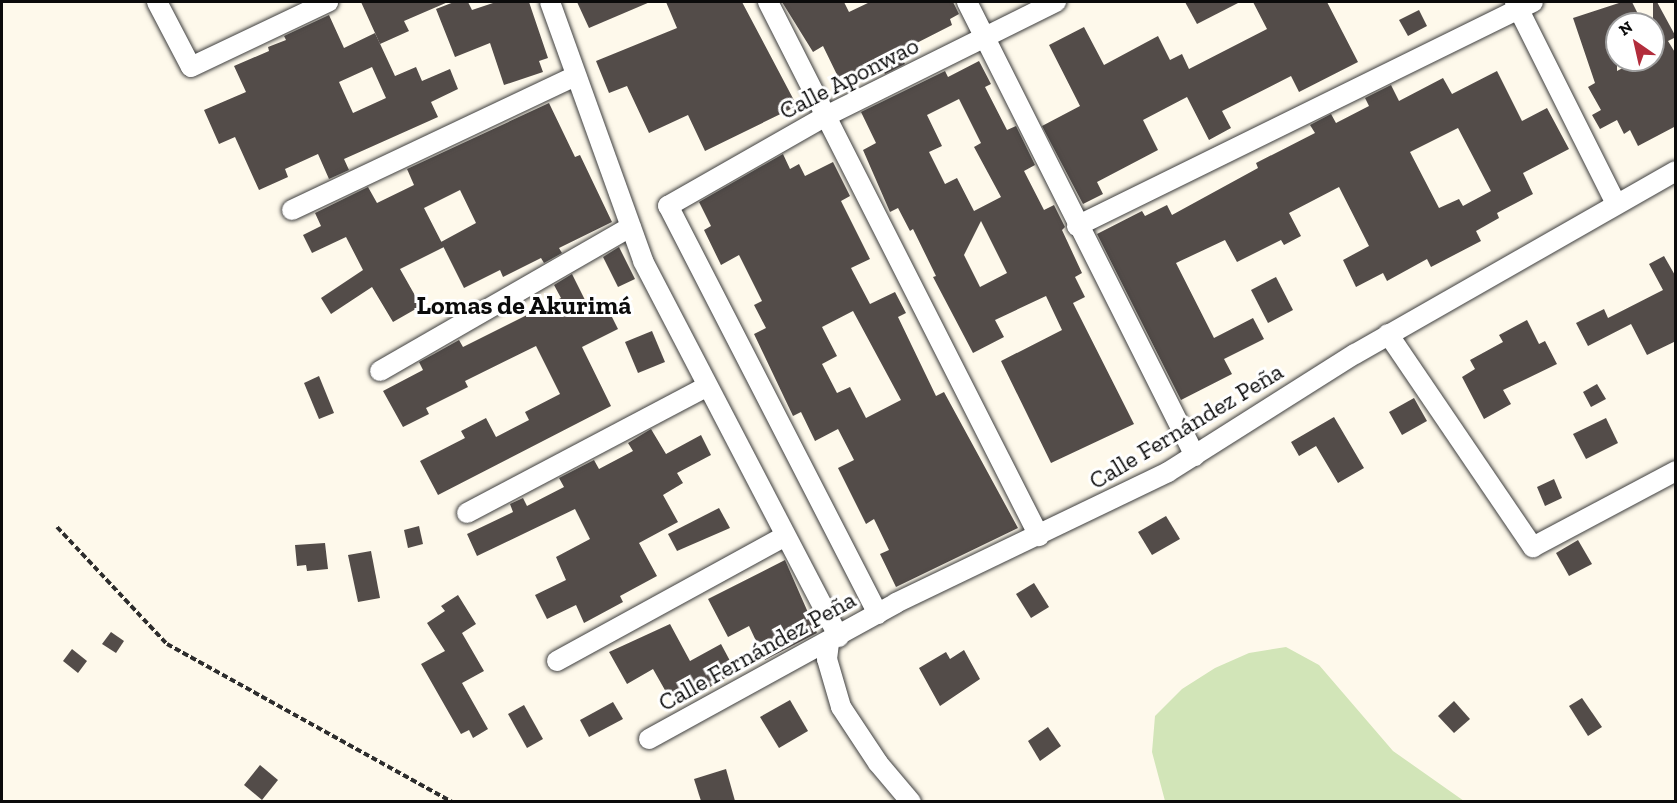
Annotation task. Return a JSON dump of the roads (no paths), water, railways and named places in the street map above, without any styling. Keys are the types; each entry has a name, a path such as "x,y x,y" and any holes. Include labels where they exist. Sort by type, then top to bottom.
{"street":[{"path":"157,2 191,67 328,2"},
{"path":"550,2 630,227 706,387 785,536 834,640 827,659 841,707 878,763 911,801"},
{"path":"768,2 1039,536"},
{"path":"967,2 1077,226 1195,456"},
{"name":"Calle Aponwao","path":"878,614 668,206 826,116 1056,2"},
{"path":"1077,226 1522,4 1616,204"},
{"path":"292,210 576,76"},
{"name":"Calle Fernández Peña","path":"649,739 878,614 1122,497 1195,456 1388,334 1676,171"},
{"path":"380,371 630,227"},
{"path":"1388,334 1533,547 1676,471"},
{"path":"467,513 706,387"},
{"path":"557,661 785,536"}],"district":[{"name":"Lomas de Akurimá","path":"524,306"}]}
